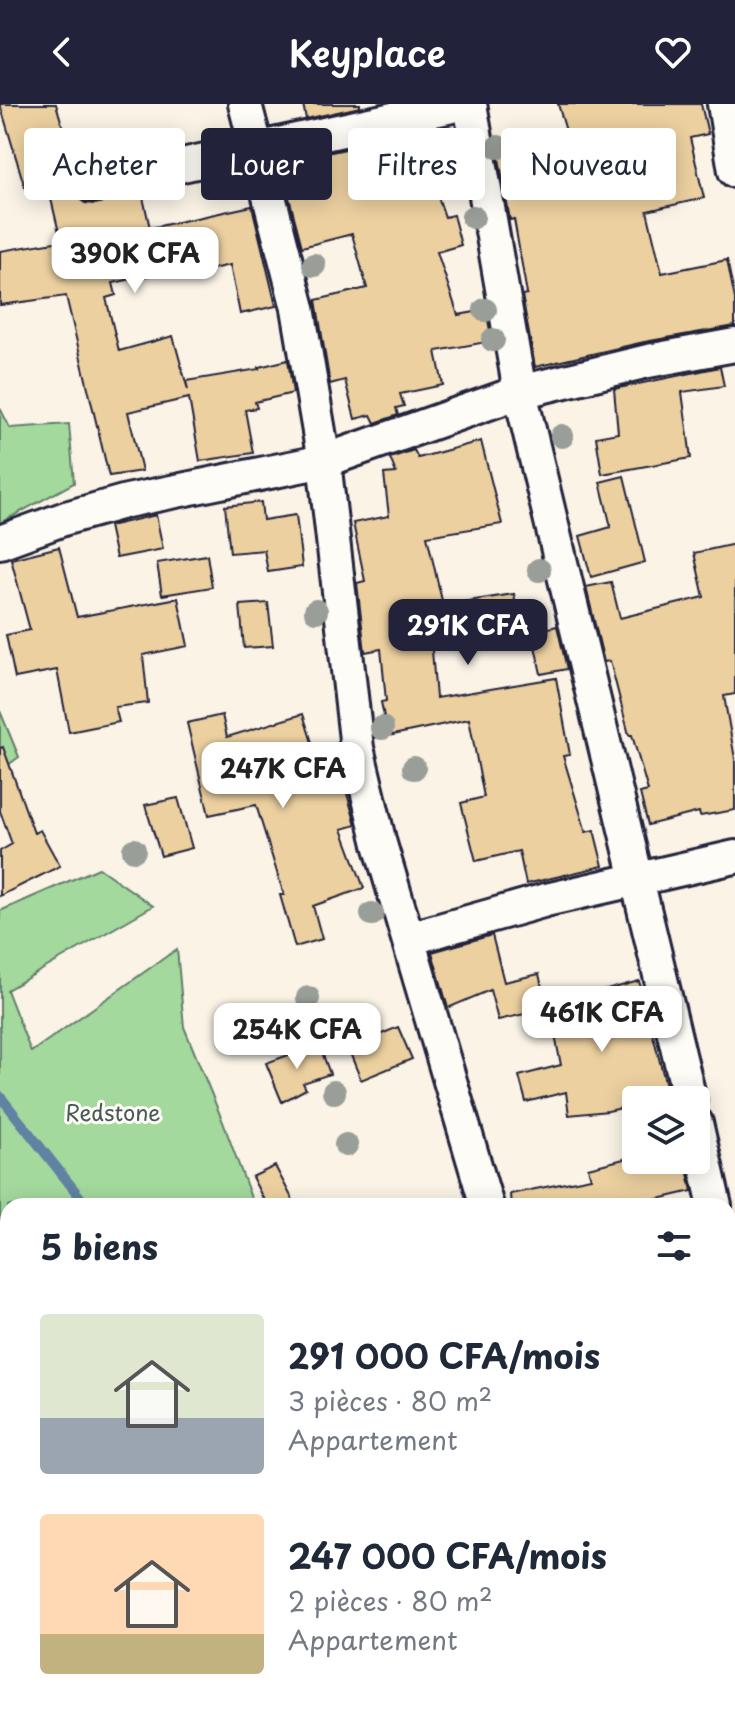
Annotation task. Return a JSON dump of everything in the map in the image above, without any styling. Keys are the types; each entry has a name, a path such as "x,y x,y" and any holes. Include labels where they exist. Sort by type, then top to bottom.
{"street":[{"path":"245,104 251,128"},
{"path":"332,132 461,104"},
{"path":"470,104 520,392 687,1086"},
{"path":"724,104 735,171"},
{"path":"270,200 298,308 324,461 357,748 408,939 485,1198"},
{"path":"0,542 66,518 127,501 324,461 520,392 648,361 735,345"},
{"path":"408,939 546,900 735,857"},
{"path":"708,1174 713,1198"}],"green space":[{"path":"0,408 10,428 69,424 74,483 0,523"},
{"path":"0,711 19,757 0,771"},
{"name":"Redstone","path":"99,868 153,906 7,990 31,1052 177,949 184,1027 251,1198 0,1198 0,911"}],"building":[{"path":"0,104 56,104 63,128 24,128 24,185"},
{"path":"303,104 360,104 360,107 306,119"},
{"path":"558,104 701,104 708,134 690,138 704,198 647,211 662,273 727,260 735,299 735,326 644,342 535,367 522,295 527,294 514,219 510,220 506,200 676,200 676,128 565,128"},
{"path":"348,148 348,200 439,200 445,217 453,215 461,245 437,252 458,315 486,310 492,341 436,351 443,385 400,394 404,406 396,408 398,415 375,423 371,415 355,419 345,380 330,384 316,300 367,288 352,234 302,247 290,200 332,200 332,152"},
{"path":"51,200 81,200 95,204 112,200 144,200 150,228 252,206 276,306 240,314 230,265 181,276 179,269 113,283 116,295 106,298 119,351 173,336 188,390 186,381 259,369 288,360 293,393 255,402 257,408 245,410 253,453 200,461 189,398 128,412 142,471 109,476 66,296 0,305 0,251 61,241"},
{"path":"720,367 724,386 682,392 691,458 602,474 596,437 618,433 614,389"},
{"path":"481,441 502,524 427,536 443,605 514,594 519,626 431,639 436,698 556,678 570,755 563,756 586,832 594,830 603,866 526,884 519,851 476,861 461,803 484,797 469,719 388,736 381,702 386,701 381,649 365,652 357,583 365,581 353,523 389,516 384,474 396,473 390,458 414,450 418,458"},
{"path":"624,476 645,562 591,577 580,536 611,527 600,482"},
{"path":"261,502 263,520 296,515 302,567 268,572 264,550 230,553 225,506"},
{"path":"156,515 163,549 116,558 109,526"},
{"path":"735,544 735,694 724,696 735,759 735,810 700,816 699,812 648,825 640,793 648,791 632,735 629,735 610,661 604,662 586,587 611,582 620,618 704,597 694,553"},
{"path":"59,547 77,617 178,598 188,646 143,655 148,703 115,707 119,722 69,732 57,670 15,678 6,635 30,630 11,559"},
{"path":"207,555 212,587 162,595 157,563"},
{"path":"268,603 273,646 244,648 240,605"},
{"path":"557,626 567,669 541,674 532,632"},
{"path":"303,714 326,787 344,783 356,825 342,829 364,888 313,906 322,939 295,947 280,895 284,895 256,805 209,815 187,723 222,715 227,737"},
{"path":"3,747 34,833 40,830 60,866 0,896 0,851 12,844 0,811 0,748"},
{"path":"178,798 192,848 161,856 145,805"},
{"path":"492,935 504,982 539,974 547,1009 498,1020 490,990 448,1008 432,952"},
{"path":"639,981 666,1086 622,1086 622,1108 608,1111 569,1115 566,1092 526,1102 519,1076 561,1065 549,1006"},
{"path":"398,1027 412,1059 361,1080 348,1048"},
{"path":"319,1044 330,1074 303,1083 306,1089 282,1102 266,1063"},
{"path":"622,1160 622,1174 688,1174 692,1191 663,1198 510,1198 510,1194 591,1178 588,1168"},
{"path":"275,1166 292,1198 263,1198 252,1177"}],"waterway":[{"path":"0,1096 81,1198"}]}
